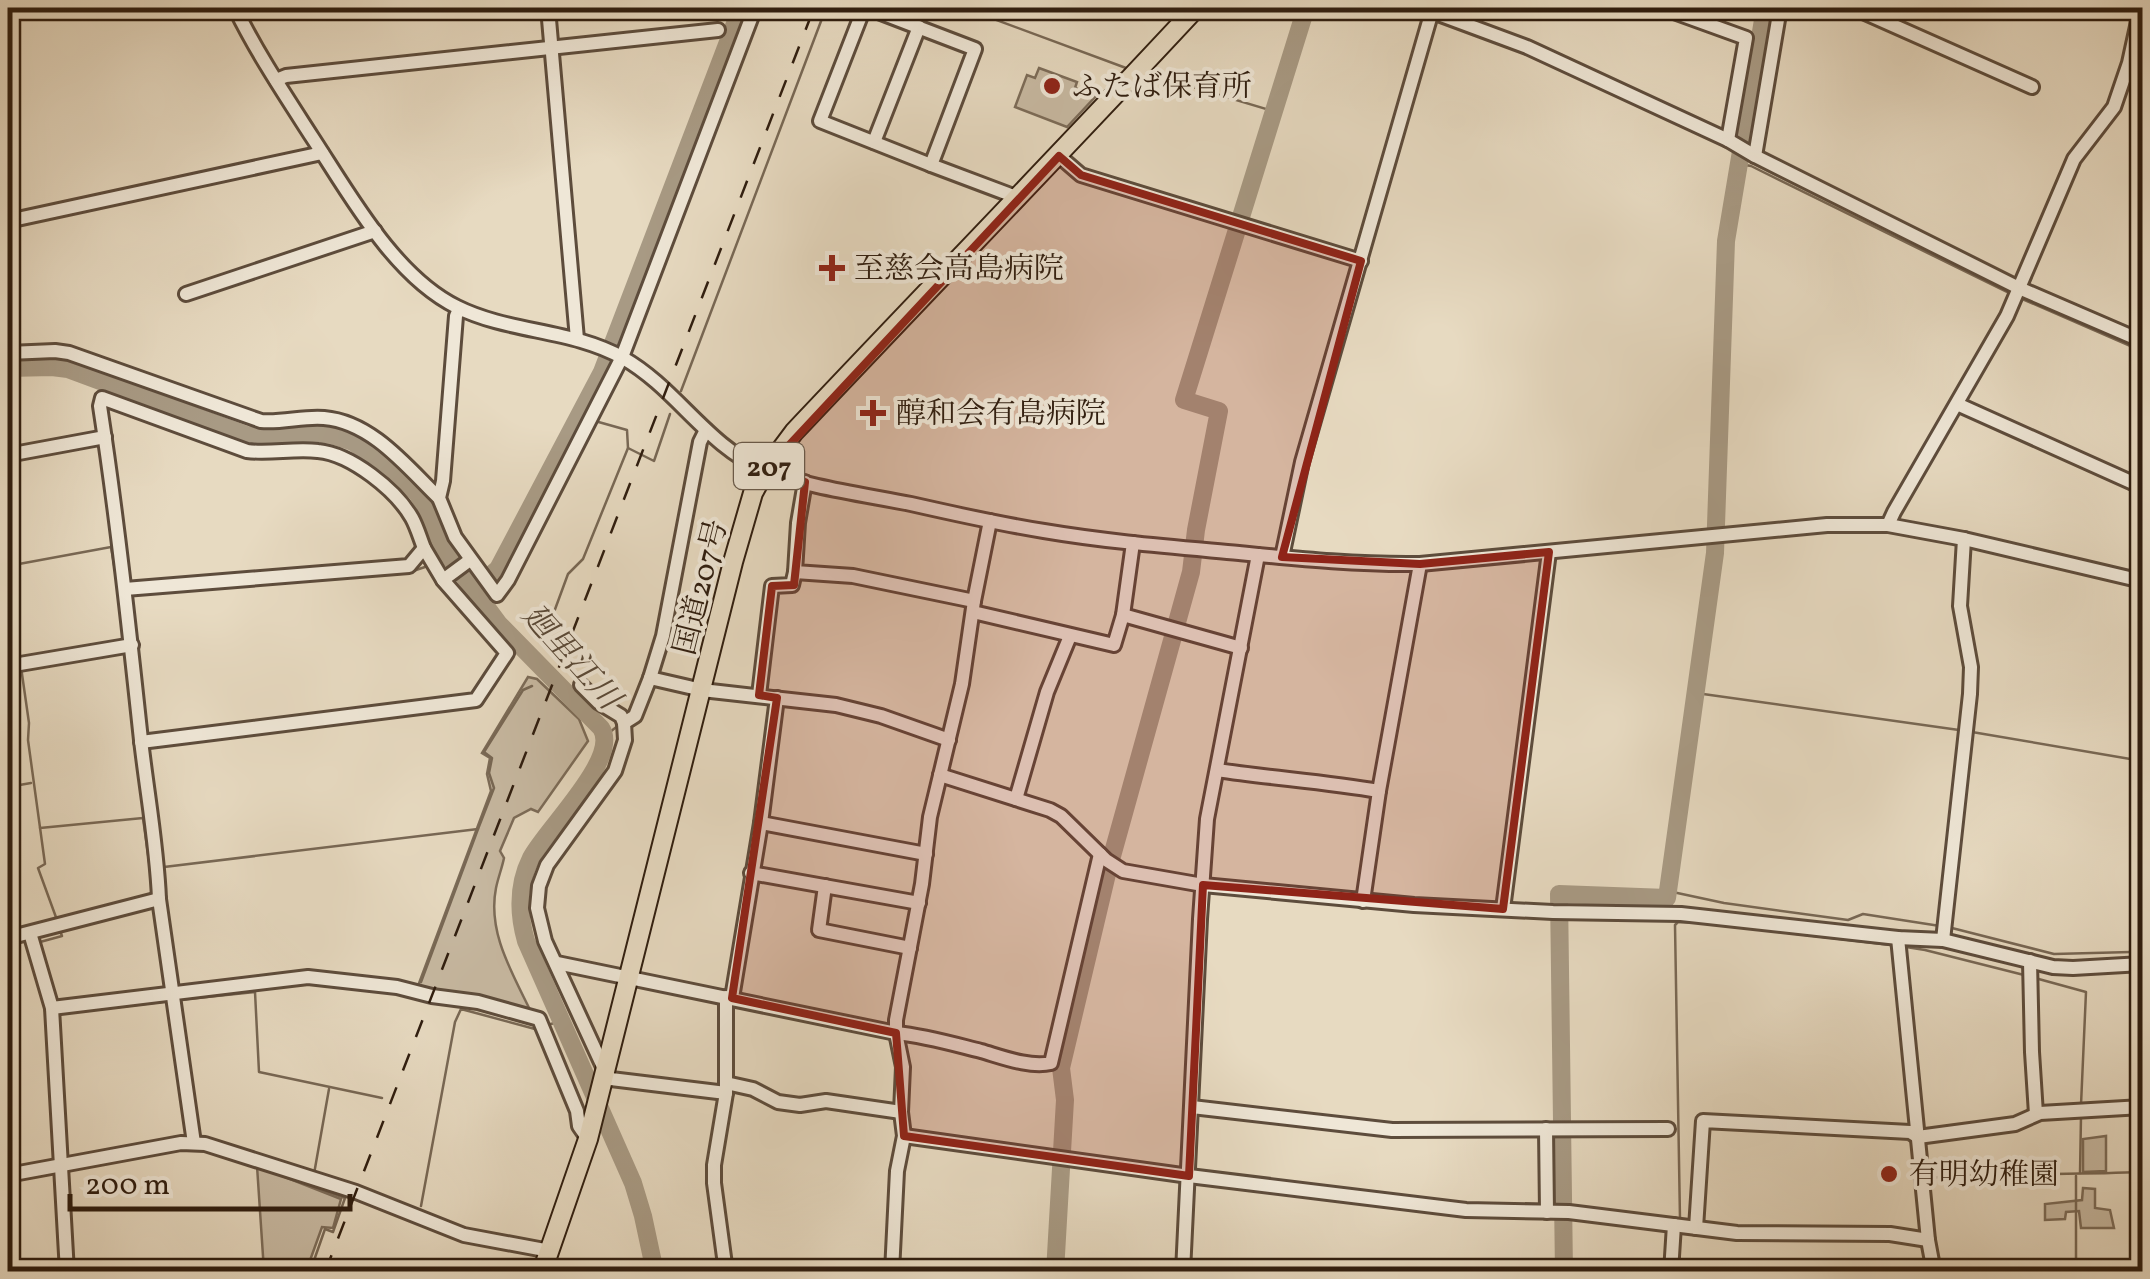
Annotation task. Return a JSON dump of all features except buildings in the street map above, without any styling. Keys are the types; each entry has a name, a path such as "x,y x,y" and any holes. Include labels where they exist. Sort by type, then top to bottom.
{"highway":[{"name":"国道207号","path":"542,1272 588,1138 753,493 794,432 1196,8"}],"street":[{"path":"235,8 276,80 375,231 400,264 427,288 459,308 577,339 622,357 740,458 765,471 1046,532 1367,565 1420,564 1827,525 1888,526 1964,539 2142,581"},
{"path":"548,8 577,339"},
{"path":"8,353 69,353 261,421 324,418 362,430 392,452 439,498 455,538 497,595 622,357 755,8"},
{"path":"931,164 975,49 866,8 820,121 1016,197"},
{"path":"1663,8 1746,38 1728,140"},
{"path":"1756,156 1780,8"},
{"path":"1854,8 2032,87"},
{"path":"1888,526 2017,294 2074,159 2114,107 2136,66 2141,8"},
{"path":"1282,557 1302,462 1361,261 1427,10 1528,46 1728,140 2017,294 2142,340"},
{"path":"874,142 918,27"},
{"path":"276,80 718,30"},
{"path":"8,221 322,152"},
{"path":"1059,156 1082,175 1361,261"},
{"path":"186,294 375,231"},
{"path":"439,498 459,308"},
{"path":"141,742 476,700 507,653 443,580 413,519 398,499 362,468 320,450 246,450 102,398 100,406 126,593 141,742 158,868 159,899 194,1143"},
{"path":"1957,404 2142,487"},
{"path":"582,685 623,719 634,716 662,636 700,442 706,430"},
{"path":"8,455 105,438"},
{"path":"759,695 772,586 792,586 805,482"},
{"path":"892,1272 897,1172 904,1136 904,1067 896,1020 919,903 930,817 962,684 990,521"},
{"path":"1944,931 1970,694 1970,667 1960,606 1964,539"},
{"path":"795,572 853,576 1114,645 1123,615 1133,543"},
{"path":"126,593 409,566 424,548"},
{"path":"1503,910 1549,552"},
{"path":"1183,1272 1208,819 1258,555"},
{"path":"443,580 470,560"},
{"path":"1363,901 1420,564"},
{"path":"1123,615 1240,648"},
{"path":"1016,799 1048,692 1070,636"},
{"path":"16,665 132,645"},
{"path":"650,678 702,690 836,705 949,740"},
{"path":"726,1272 714,1165 726,1088 729,998 761,823 777,698"},
{"path":"623,719 624,740 615,772 547,865 539,886 538,919 605,1071 616,1080 753,1089 778,1102 800,1105 826,1101 902,1112"},
{"path":"1218,770 1379,791"},
{"path":"940,775 1050,810 1123,872 1203,885 1503,910 1681,914 1898,938 1944,931 2030,962 2074,968 2139,958 2142,923"},
{"path":"761,823 926,854"},
{"path":"556,963 921,1035 1044,1065 1051,1063 1107,860"},
{"path":"751,873 919,903"},
{"path":"825,886 819,930 910,948"},
{"path":"8,938 159,899"},
{"path":"30,934 55,1008 67,1272"},
{"path":"1898,938 1934,1272"},
{"path":"2030,962 2036,1114"},
{"path":"55,1008 174,999 317,977 478,1002 539,1019 579,1126 588,1138"},
{"path":"1192,1107 1392,1130 1668,1129"},
{"path":"1696,1228 1703,1121 1910,1132 1918,1137 2015,1124 2036,1114 2142,1107"},
{"path":"1549,1212 1555,1129"},
{"path":"904,1136 1466,1210 1569,1212 1737,1233 1890,1234 1928,1240"},
{"path":"8,1174 181,1143 205,1144 356,1192 464,1234 550,1251"},
{"path":"1671,1272 1674,1226"}],"highlighted area":[{"path":"1059,156 1081,175 1361,261 1282,557 1420,564 1549,552 1503,909 1203,885 1189,1176 904,1136 896,1033 732,998 777,698 759,695 772,586 794,585 805,482 765,471"}],"shaded area":[{"path":"1039,68 1077,82 1075,88 1096,96 1067,127 1015,107 1027,75 1035,78"},
{"path":"528,677 537,679 579,719 588,741 538,812 531,809 514,818 500,851 504,858 494,905 498,937 532,1014 428,992 418,986 491,791 487,774 490,758 482,753"},
{"path":"2106,1136 2106,1171 2083,1172 2083,1139"},
{"path":"257,1166 341,1199 333,1228 322,1227 308,1266 299,1264 297,1271 264,1271"},
{"path":"2083,1188 2095,1189 2095,1208 2110,1210 2114,1228 2081,1228 2079,1211 2066,1212 2065,1219 2045,1220 2045,1204 2082,1200"}],"waterway":[{"path":"474,589 498,569 602,372 741,8"},
{"path":"681,391 826,8"},
{"path":"964,8 1126,68"},
{"path":"1055,1272 1065,1100 1061,1068 1107,874 1191,572 1219,411 1184,400 1306,8"},
{"path":"1564,1272 1559,894 1667,898 1715,553 1726,241 1765,8"},
{"path":"1149,74 1273,111"},
{"path":"1740,164 2013,295"},
{"path":"2020,298 2142,351"},
{"name":"廻里江川","path":"8,368 68,369 246,435 282,438 312,433 353,442 417,493 430,515 437,540 499,624 601,728 601,757 531,858 523,879 520,910 526,941 633,1183 655,1272"},
{"path":"580,414 588,418"},
{"path":"628,448 654,461 670,414"},
{"path":"543,642 568,574 583,559 628,448 627,430 595,421"},
{"path":"8,566 111,547 119,594"},
{"path":"441,560 447,554"},
{"path":"410,572 425,567"},
{"path":"8,577 20,659"},
{"path":"21,667 45,864 38,868 57,920"},
{"path":"164,867 478,829 494,788 489,773 492,758 484,752 523,690 532,686"},
{"path":"1696,693 1959,730"},
{"path":"627,714 635,699"},
{"path":"606,735 619,725"},
{"path":"1972,732 2142,761"},
{"path":"8,787 31,783"},
{"path":"40,828 143,818 152,868"},
{"path":"421,982 478,829"},
{"path":"1668,891 1848,920 1863,914 1940,926"},
{"path":"1667,898 1671,905"},
{"path":"1680,1219 1675,925 1702,923"},
{"path":"1730,926 1891,945"},
{"path":"1948,927 2054,954 2131,952"},
{"path":"45,963 40,942 62,936 59,928"},
{"path":"1906,947 2024,975"},
{"path":"2035,978 2086,992 2081,1105"},
{"path":"178,1000 255,992 259,1072 382,1098"},
{"path":"59,1014 170,1001"},
{"path":"421,1206 455,1022 461,1009 535,1029"},
{"path":"547,1025 562,1021"},
{"path":"314,1174 329,1089"},
{"path":"2080,1173 2081,1116"},
{"path":"1929,1178 2142,1172"},
{"path":"2076,1176 2076,1266"},
{"path":"299,1272 301,1267 311,1269 325,1229 333,1232 345,1198 312,1186 313,1182"},
{"path":"1679,1272 1680,1234"}],"railway":[{"path":"325,1272 814,8"}],"place":[{"name":"ふたば保育所","path":"1052,86"},
{"name":"至慈会高島病院","path":"832,268"},
{"name":"醇和会有島病院","path":"873,413"},
{"name":"有明幼稚園","path":"1889,1174"}]}
